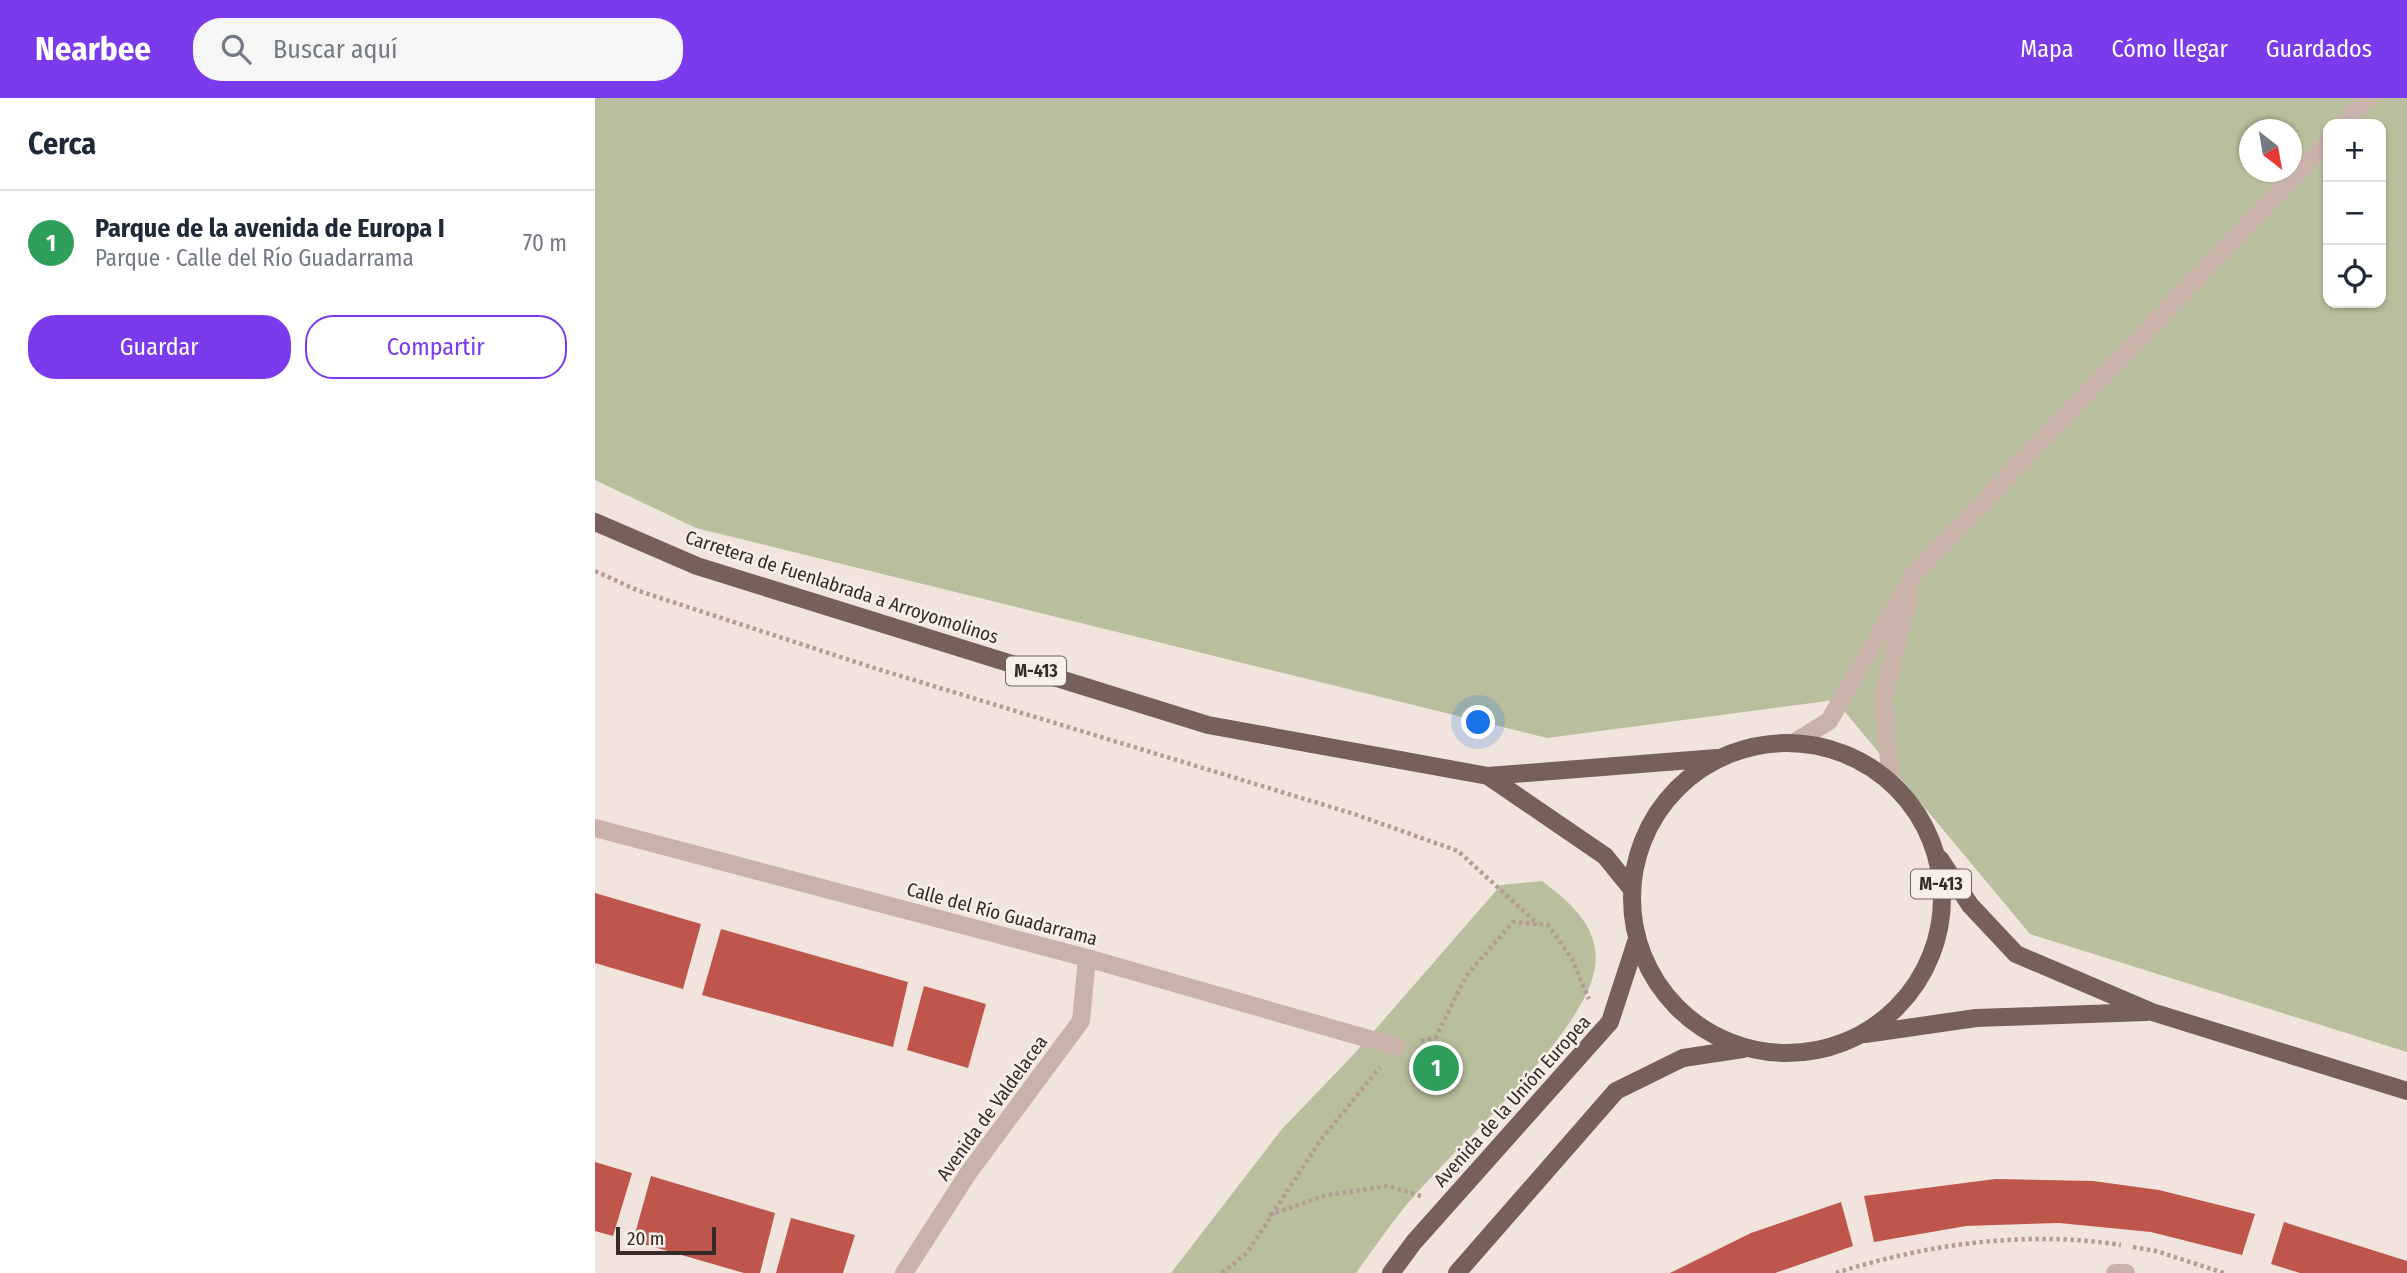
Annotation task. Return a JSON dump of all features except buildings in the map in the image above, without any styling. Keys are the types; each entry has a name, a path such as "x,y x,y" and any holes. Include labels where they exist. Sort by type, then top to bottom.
{"main road":[{"name":"Carretera de Fuenlabrada a Arroyomolinos","path":"595,522 697,566 1209,724 1488,776 1717,758"},
{"name":"M-413","path":"2153,1012 1976,1018 1865,1034 1826,1050 1785,1055 1743,1049 1696,1026 1659,989 1636,942 1631,888 1643,836 1673,790 1717,758 1755,745 1795,742 1846,753 1891,781 1920,815 1938,856 1970,905 2016,954 2153,1012 2407,1091"},
{"name":"Carretera de Fuenlabrada a Arroyomolinos","path":"1488,776 1605,856 1631,888"},
{"name":"M-413","path":"1865,1034 1905,1001 1932,957 1944,907 1938,856"},
{"name":"Avenida de la Unión Europea","path":"1391,1273 1414,1242 1610,1022 1636,942"},
{"path":"1457,1273 1616,1091 1683,1058 1743,1049"}],"street":[{"path":"2349,119 2369,98"},
{"path":"1795,742 1829,721 1914,574 2323,146"},
{"path":"1891,781 1883,699 1914,574"},
{"name":"Calle del Río Guadarrama","path":"595,828 1087,958 1397,1047"},
{"name":"Avenida de Valdelacea","path":"904,1273 969,1172 1081,1021 1087,958"},
{"path":"2115,1273 2126,1273"}],"path":[{"path":"595,571 639,591 871,667 1354,814 1458,850 1538,924"},
{"path":"1269,1215 1328,1195 1388,1186 1420,1197 1429,1187"},
{"path":"1836,1273 1933,1248 2023,1237 2091,1240 2156,1251 2224,1273"}],"green space":[{"path":"595,98 2407,98 2407,1052 2030,934 1835,700 1547,738 696,528 595,480"},
{"path":"1542,881 1573,907 1593,940 1595,967 1587,993 1546,1054 1414,1196 1356,1273 1171,1273 1282,1129 1354,1054 1501,885"}],"place":[{"name":"Parque de la avenida de Europa I","path":"1436,1068"}]}
